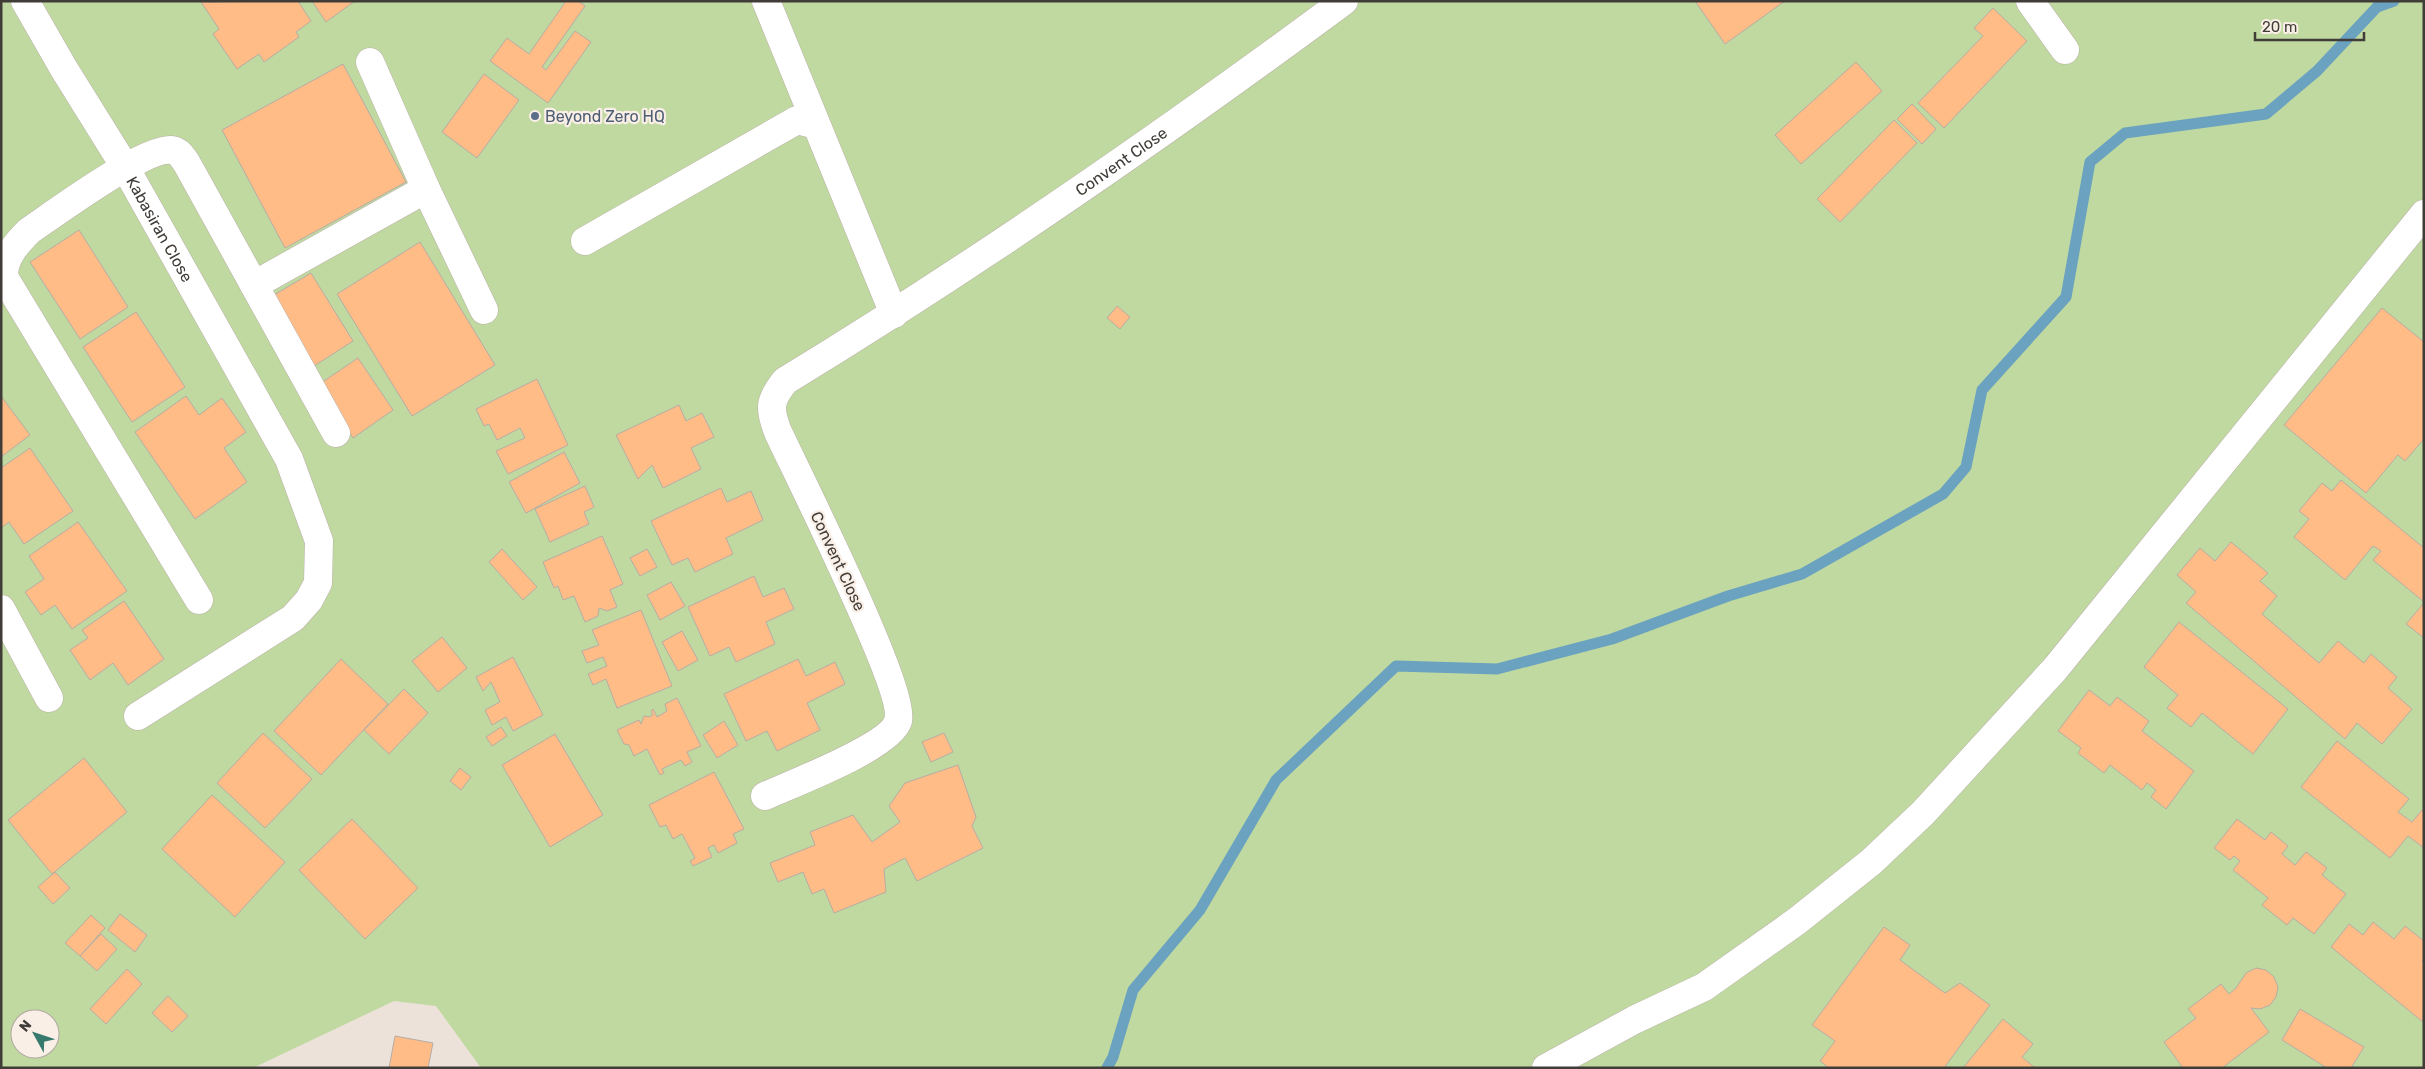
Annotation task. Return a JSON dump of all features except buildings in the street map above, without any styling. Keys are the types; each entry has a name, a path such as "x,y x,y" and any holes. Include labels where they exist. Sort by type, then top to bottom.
{"street":[{"name":"Kabasiran Close","path":"25,1 64,69 125,167 289,459 319,541 318,583 309,600 292,618 138,716"},
{"name":"Convent Close","path":"765,796 868,749 887,735 898,722 899,707 879,650 770,412 775,393 785,380 894,314 1197,110 1344,1"},
{"path":"2030,1 2065,50"},
{"path":"769,9 894,314"},
{"path":"370,62 426,189 484,310"},
{"path":"585,241 797,120 816,126"},
{"path":"199,600 4,277 6,262 12,251 29,230 125,167 164,151 171,150 182,156 336,433"},
{"path":"254,285 426,189"},
{"path":"1546,1068 1634,1020 1704,987 1797,921 1871,862 1923,814 2055,669 2424,214"},
{"path":"1,609 49,698"}],"green space":[{"path":"1,1 2424,1 2424,1068 481,1068 436,1006 394,1001 253,1068 1,1068"}],"waterway":[{"path":"1107,1068 1113,1057 1133,990 1200,910 1276,780 1396,666 1497,669 1612,639 1728,596 1802,574 1943,494 1966,467 1982,390 2066,297 2090,162 2125,133 2266,114 2317,71 2377,7 2394,1"}],"place":[{"name":"Beyond Zero HQ","path":"535,116"}]}
